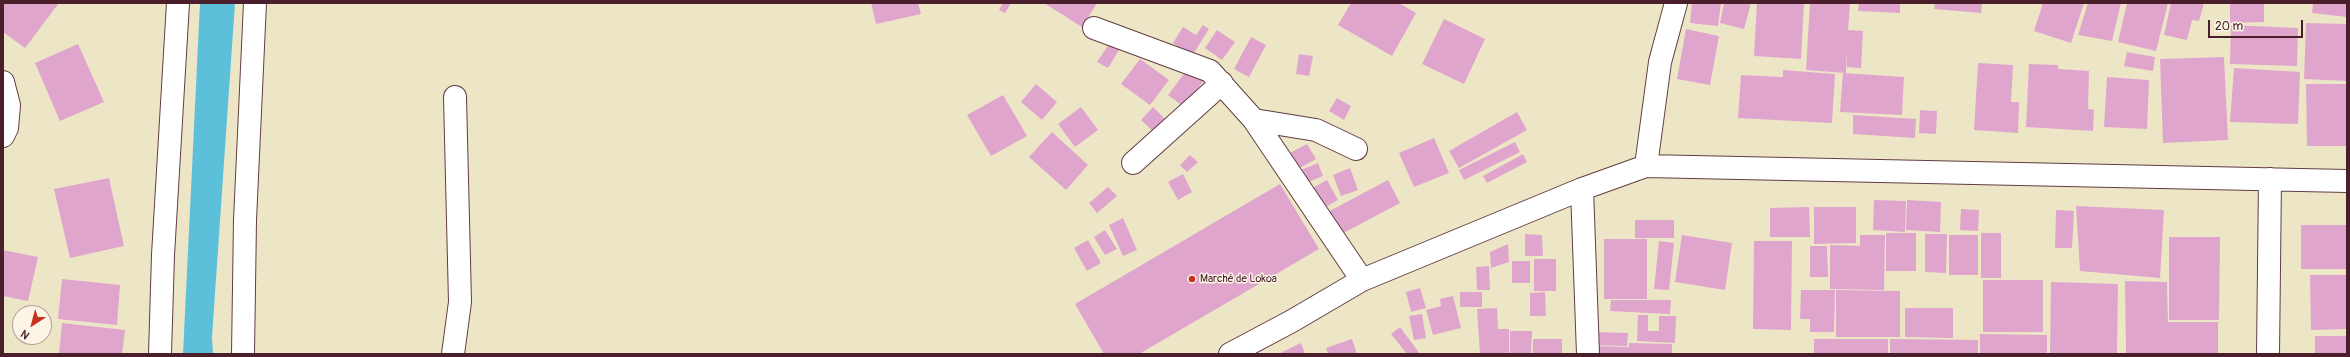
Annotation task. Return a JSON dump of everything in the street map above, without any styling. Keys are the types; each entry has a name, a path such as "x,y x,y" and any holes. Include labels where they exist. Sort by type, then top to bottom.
{"street":[{"path":"160,354 163,255 178,3"},
{"path":"243,354 245,220 256,3"},
{"path":"1646,166 1660,62 1676,3"},
{"path":"1094,28 1210,71 1254,120 1362,280"},
{"path":"3,82 9,105 7,128 3,136"},
{"path":"1133,163 1222,83"},
{"path":"453,354 460,302 455,96"},
{"path":"1254,120 1316,130 1356,149"},
{"path":"1230,354 1292,321 1362,280 1582,189 1646,166 2347,181"},
{"path":"2268,354 2270,179"},
{"path":"1582,189 1588,354"}],"water":[{"path":"200,3 235,3 212,337 213,354 183,354"}],"building":[{"path":"3,3 59,3 25,48 3,32"},
{"path":"871,3 918,3 921,14 876,24"},
{"path":"1003,3 1011,3 1005,13 999,10"},
{"path":"1044,3 1097,3 1082,27"},
{"path":"1351,3 1399,3 1416,13 1392,56 1338,25"},
{"path":"1692,3 1721,3 1718,26 1690,23"},
{"path":"1724,3 1751,3 1744,29 1720,23"},
{"path":"1757,3 1804,3 1801,59 1754,56"},
{"path":"1810,3 1850,3 1848,30 1863,31 1861,68 1847,67 1847,52 1846,73 1806,70"},
{"path":"1859,3 1900,3 1900,13 1858,11"},
{"path":"1935,3 1982,3 1981,13 1934,9"},
{"path":"2043,3 2084,3 2071,43 2034,31"},
{"path":"2088,3 2121,3 2112,41 2078,35"},
{"path":"2127,3 2168,3 2156,51 2118,42"},
{"path":"2171,3 2204,3 2199,21 2192,20 2187,40 2164,35"},
{"path":"2230,3 2264,3 2264,22 2230,23"},
{"path":"2313,3 2347,3 2347,17 2312,13"},
{"path":"1444,19 1485,39 1464,84 1422,64"},
{"path":"2306,23 2347,24 2347,81 2304,79"},
{"path":"1203,25 1209,29 1192,56 1173,43 1183,27 1196,35"},
{"path":"2231,25 2298,28 2297,66 2230,64"},
{"path":"1686,29 1719,36 1710,85 1677,79"},
{"path":"1217,30 1235,42 1222,60 1205,48"},
{"path":"1251,37 1266,45 1249,77 1234,69"},
{"path":"1111,41 1121,47 1108,68 1097,62"},
{"path":"78,44 104,102 60,121 35,63"},
{"path":"2127,52 2155,57 2153,71 2124,66"},
{"path":"1299,54 1313,56 1309,76 1296,74"},
{"path":"2224,57 2228,140 2163,143 2160,59"},
{"path":"1140,59 1169,80 1150,105 1121,84"},
{"path":"1978,63 2013,65 2011,102 2019,102 2018,133 1974,130"},
{"path":"2029,64 2058,65 2058,69 2089,71 2088,109 2094,110 2093,131 2026,127"},
{"path":"1189,67 1205,79 1184,107 1168,95"},
{"path":"2234,68 2300,72 2298,124 2230,122"},
{"path":"1783,70 1835,74 1832,123 1738,118 1741,75 1783,77"},
{"path":"1843,73 1904,77 1902,115 1840,112"},
{"path":"2107,77 2149,80 2147,129 2104,127"},
{"path":"1036,84 1057,102 1042,120 1021,102"},
{"path":"2306,84 2347,84 2347,146 2307,146"},
{"path":"1003,95 1027,136 991,156 967,115"},
{"path":"1337,98 1351,106 1344,120 1329,111"},
{"path":"1081,107 1098,130 1075,147 1058,124"},
{"path":"1153,107 1170,124 1158,136 1141,120"},
{"path":"1920,110 1937,111 1936,134 1919,133"},
{"path":"1517,112 1527,130 1459,168 1449,151"},
{"path":"1853,115 1916,119 1915,138 1853,134"},
{"path":"1052,132 1088,165 1066,190 1029,157"},
{"path":"1434,138 1449,173 1414,187 1399,153"},
{"path":"1515,142 1520,152 1464,180 1459,170"},
{"path":"1307,144 1316,159 1298,169 1290,153"},
{"path":"1523,154 1527,162 1487,183 1483,176"},
{"path":"1190,155 1198,162 1187,172 1180,165"},
{"path":"1318,163 1323,176 1306,183 1301,170"},
{"path":"1350,168 1358,190 1341,196 1333,175"},
{"path":"1183,174 1192,192 1178,200 1168,182"},
{"path":"109,178 124,246 70,258 54,189"},
{"path":"1327,180 1338,200 1320,210 1309,190"},
{"path":"1388,180 1400,203 1334,238 1322,215"},
{"path":"1280,184 1319,249 1139,354 1104,354 1075,304"},
{"path":"1108,187 1117,196 1097,213 1089,203"},
{"path":"1874,200 1906,201 1905,232 1873,230"},
{"path":"1907,200 1941,202 1940,232 1906,230"},
{"path":"2076,206 2164,210 2160,278 2080,271"},
{"path":"1809,207 1810,237 1770,237 1770,208"},
{"path":"1814,207 1856,207 1856,243 1814,244"},
{"path":"1961,209 1979,210 1978,231 1960,230"},
{"path":"2056,210 2074,211 2072,248 2055,248"},
{"path":"1123,218 1137,250 1123,256 1109,225"},
{"path":"1635,220 1674,220 1674,238 1635,238"},
{"path":"2301,225 2347,225 2347,269 2301,269"},
{"path":"1105,230 1117,249 1105,255 1094,237"},
{"path":"1886,233 1916,233 1916,271 1886,271"},
{"path":"1981,233 2001,233 2001,278 1981,278"},
{"path":"1525,234 1542,235 1543,256 1525,256"},
{"path":"1925,234 1947,234 1946,273 1925,272"},
{"path":"1682,235 1732,243 1725,290 1675,282"},
{"path":"1860,235 1885,235 1884,290 1830,289 1830,245 1860,246"},
{"path":"1949,235 1978,235 1978,275 1949,275"},
{"path":"2169,237 2220,237 2219,320 2169,320"},
{"path":"1604,239 1647,239 1647,299 1604,299"},
{"path":"1088,240 1101,263 1087,271 1074,248"},
{"path":"1659,241 1674,243 1669,290 1654,289"},
{"path":"1754,241 1792,241 1791,330 1753,329"},
{"path":"1508,244 1509,262 1491,268 1490,252"},
{"path":"1810,246 1827,246 1828,277 1810,277"},
{"path":"3,250 38,257 28,301 3,296"},
{"path":"1534,259 1556,259 1556,291 1534,291"},
{"path":"1512,261 1530,261 1530,283 1512,283"},
{"path":"1489,266 1490,290 1477,290 1476,267"},
{"path":"2310,275 2347,275 2347,329 2311,330"},
{"path":"62,279 120,285 117,325 58,319"},
{"path":"1983,280 2043,280 2043,332 1983,332"},
{"path":"2125,281 2167,282 2168,322 2218,322 2218,354 2126,354"},
{"path":"2051,282 2118,284 2117,354 2050,354"},
{"path":"1420,288 1426,308 1411,312 1406,292"},
{"path":"1801,290 1835,290 1834,332 1810,332 1810,319 1800,319"},
{"path":"1836,290 1900,291 1900,337 1836,337"},
{"path":"1460,292 1482,292 1482,307 1460,307"},
{"path":"1545,292 1546,316 1530,316 1530,293"},
{"path":"1453,296 1461,328 1433,335 1426,310 1441,306 1440,299"},
{"path":"1611,300 1671,300 1670,314 1610,311"},
{"path":"1497,308 1498,329 1509,329 1509,354 1480,354 1477,309"},
{"path":"1905,308 1953,308 1953,338 1905,337"},
{"path":"1422,314 1426,338 1414,340 1409,316"},
{"path":"1638,315 1648,315 1648,331 1659,331 1659,316 1676,316 1675,343 1637,341"},
{"path":"62,323 125,330 122,354 59,354"},
{"path":"1400,327 1420,354 1407,354 1391,334"},
{"path":"1510,331 1532,331 1531,354 1510,354"},
{"path":"1594,332 1628,333 1627,346 1594,345"},
{"path":"1980,334 2047,335 2047,354 1980,354"},
{"path":"2315,336 2347,336 2347,354 2315,354"},
{"path":"1352,339 1357,354 1328,354 1326,348"},
{"path":"1533,339 1562,339 1562,354 1533,354"},
{"path":"1814,339 1888,339 1888,354 1814,354"},
{"path":"1890,339 1978,340 1978,354 1890,354"},
{"path":"1301,343 1305,354 1278,354"},
{"path":"1629,343 1672,344 1672,354 1593,354 1593,346 1629,347"}],"place":[{"name":"Marché de Lokoa","path":"1192,279"}]}
